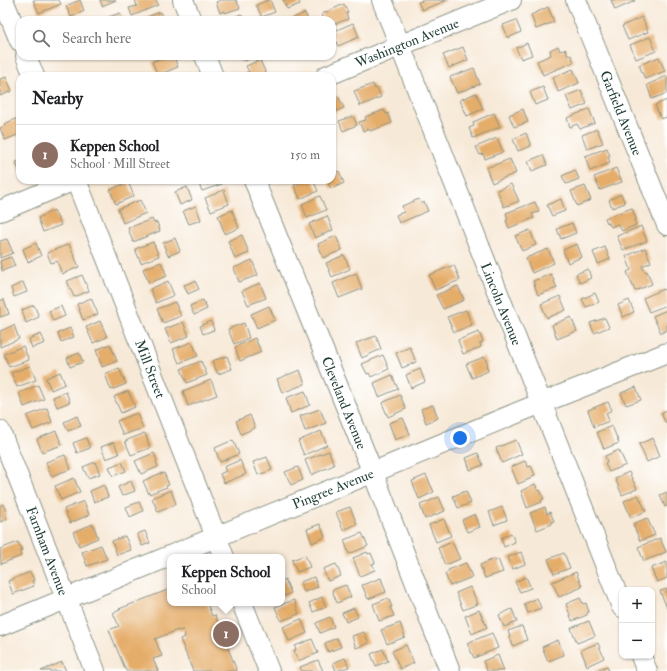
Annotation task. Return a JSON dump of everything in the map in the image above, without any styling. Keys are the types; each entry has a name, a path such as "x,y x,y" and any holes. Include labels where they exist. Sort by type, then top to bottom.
{"street":[{"path":"3,0 16,31"},
{"path":"183,0 189,16"},
{"name":"Lincoln Avenue","path":"382,0 619,599"},
{"name":"Washington Avenue","path":"336,72 511,0"},
{"name":"Garfield Avenue","path":"576,0 667,225"},
{"path":"28,60 32,72"},
{"path":"206,60 211,72"},
{"path":"0,211 65,184"},
{"name":"Mill Street","path":"77,184 223,554"},
{"name":"Cleveland Avenue","path":"256,184 373,473 450,671"},
{"name":"Pingree Avenue","path":"175,554 541,403 667,353"},
{"name":"Farnham Avenue","path":"0,431 95,671"},
{"name":"Pingree Avenue","path":"0,626 167,557"},
{"path":"243,606 270,671"},
{"path":"642,659 647,671"}],"building":[{"path":"33,0 59,0 61,4 39,13"},
{"path":"80,0 84,11 71,16 66,6"},
{"path":"100,0 116,0 102,6"},
{"path":"135,0 156,0 158,5 132,16 129,8 137,6"},
{"path":"221,0 236,0 240,8 225,13 225,11 220,13 216,2"},
{"path":"270,0 275,12 262,16 256,5"},
{"path":"283,0 298,0 300,4 287,9"},
{"path":"421,0 448,0 422,10 418,2 422,1"},
{"path":"611,0 634,0 635,1 615,10"},
{"path":"344,4 348,12 346,13 348,19 336,24 336,16 323,16 322,14"},
{"path":"548,7 554,22 536,29 531,15"},
{"path":"160,12 162,16 150,16"},
{"path":"120,13 121,16 112,16"},
{"path":"305,13 306,16 298,16"},
{"path":"642,17 648,32 628,40 622,26"},
{"path":"516,20 521,32 508,38 503,25"},
{"path":"353,23 359,37 338,46 336,41 336,30"},
{"path":"650,37 656,51 636,59 630,45"},
{"path":"527,43 532,55 521,59 516,48"},
{"path":"558,46 560,51 566,49 568,56 571,55 574,62 543,75 537,61 551,55 550,50"},
{"path":"463,47 468,60 449,68 443,55"},
{"path":"659,57 665,71 645,79 639,65"},
{"path":"156,60 175,60 178,67 166,72 157,72 152,62"},
{"path":"260,60 265,72 249,72 246,66"},
{"path":"474,68 480,84 457,93 450,77"},
{"path":"573,69 579,83 558,92 553,77"},
{"path":"667,76 667,93 652,99 647,85"},
{"path":"6,77 12,91 0,96 0,79"},
{"path":"373,84 375,89 377,88 381,97 360,106 354,91"},
{"path":"543,87 548,100 535,105 530,92"},
{"path":"581,90 587,104 572,110 566,96"},
{"path":"476,93 483,109 467,116 460,100"},
{"path":"338,96 344,108 336,111 336,97"},
{"path":"667,100 667,117 661,119 655,105"},
{"path":"523,109 528,122 514,127 509,115"},
{"path":"589,109 595,123 580,129 577,124 570,127 567,118"},
{"path":"384,110 386,114 388,113 392,123 370,131 369,129 363,131 359,122 366,120 365,117"},
{"path":"494,113 500,127 473,138 469,128 474,126 473,122"},
{"path":"353,116 357,125 343,131 339,121"},
{"path":"16,119 16,136 5,140 0,128 5,126 4,124"},
{"path":"597,129 603,143 587,149 582,135"},
{"path":"526,133 531,146 518,151 513,139"},
{"path":"497,138 503,152 485,159 483,154 480,155 476,147"},
{"path":"607,148 610,156 608,156 610,163 590,171 585,156"},
{"path":"543,155 547,165 532,171 528,161"},
{"path":"510,159 516,173 492,183 486,168"},
{"path":"616,168 622,182 600,190 594,177"},
{"path":"575,170 579,179 566,184 562,176"},
{"path":"339,171 344,183 331,189 329,184 336,184 336,172"},
{"path":"124,184 129,184 134,196 116,204 110,190"},
{"path":"199,184 222,184 202,191"},
{"path":"315,184 318,191 300,199 294,185"},
{"path":"511,184 519,201 504,207 497,190"},
{"path":"585,186 591,200 577,206 571,191"},
{"path":"187,187 192,200 180,205 175,192"},
{"path":"224,190 229,204 211,211 205,198"},
{"path":"621,194 625,203 612,208 609,200"},
{"path":"320,196 326,210 307,218 302,204"},
{"path":"419,199 421,204 424,202 428,211 399,223 396,215 404,212 402,206"},
{"path":"561,199 565,211 552,216 547,205"},
{"path":"140,200 146,213 123,223 118,209"},
{"path":"535,202 539,212 532,214 534,218 509,228 506,220 508,219 506,213"},
{"path":"196,206 201,220 189,224 183,211"},
{"path":"632,208 636,219 634,220 636,225 622,231 618,224 611,227 608,222 607,223 605,218"},
{"path":"54,210 61,225 43,232 38,218"},
{"path":"232,210 239,228 225,234 218,216"},
{"path":"327,216 333,230 315,238 309,224"},
{"path":"152,219 154,223 157,222 160,231 133,242 128,228"},
{"path":"572,223 576,233 561,239 557,229"},
{"path":"641,226 647,241 623,250 617,236"},
{"path":"530,230 536,245 522,251 515,236"},
{"path":"242,235 249,253 235,259 228,241"},
{"path":"336,236 342,250 323,258 318,244"},
{"path":"175,238 180,251 168,256 163,243"},
{"path":"7,239 13,253 0,258 0,241"},
{"path":"153,242 159,256 141,263 135,249"},
{"path":"36,243 41,256 28,262 23,249"},
{"path":"69,244 79,267 62,274 57,261 51,263 47,253"},
{"path":"577,244 582,257 568,263 563,250"},
{"path":"605,247 610,259 598,264 593,252"},
{"path":"645,248 651,262 642,266 645,272 647,271 652,284 635,291 627,272 631,270 626,256"},
{"path":"548,249 554,263 532,273 526,258"},
{"path":"344,255 350,269 332,277 326,263"},
{"path":"11,257 15,266 2,271 0,261"},
{"path":"252,260 258,275 239,282 234,268"},
{"path":"161,262 167,276 149,283 143,269"},
{"path":"454,265 460,280 435,290 429,275"},
{"path":"588,269 591,278 580,283 576,274"},
{"path":"356,273 362,289 339,298 333,283"},
{"path":"551,274 557,288 538,295 533,281"},
{"path":"82,275 89,291 74,297 67,281"},
{"path":"168,281 174,295 156,303 150,289"},
{"path":"195,281 199,289 188,294 184,285"},
{"path":"23,282 27,292 14,297 11,288"},
{"path":"260,283 266,298 248,305 242,291"},
{"path":"458,286 464,300 443,309 436,295"},
{"path":"664,289 667,296 667,305 649,312 643,298"},
{"path":"595,293 599,302 586,307 582,299"},
{"path":"560,296 566,310 547,318 541,304"},
{"path":"91,298 98,314 83,320 77,304"},
{"path":"4,299 9,314 0,317 0,301"},
{"path":"203,300 207,309 194,315 190,306"},
{"path":"629,300 634,312 623,317 618,305"},
{"path":"175,302 181,316 163,323 157,309"},
{"path":"34,305 39,317 26,323 22,310"},
{"path":"61,306 65,316 53,321 49,311"},
{"path":"269,306 275,320 257,328 251,314"},
{"path":"466,310 472,325 454,332 447,317"},
{"path":"667,310 667,330 661,333 653,316"},
{"path":"571,317 577,331 557,339 552,325"},
{"path":"605,318 609,327 594,333 590,323"},
{"path":"100,321 107,337 93,343 86,327"},
{"path":"211,321 214,330 203,334 200,326"},
{"path":"183,322 189,336 171,343 165,329"},
{"path":"244,323 249,338 234,344 228,329"},
{"path":"14,325 19,339 0,347 0,331"},
{"path":"70,328 74,337 61,342 58,333"},
{"path":"479,332 483,342 480,343 481,347 463,354 458,340"},
{"path":"41,334 45,343 32,348 29,339"},
{"path":"376,336 381,349 362,358 356,343"},
{"path":"255,338 261,352 240,361 235,347"},
{"path":"192,342 198,356 179,363 173,349"},
{"path":"110,344 117,361 102,367 96,350"},
{"path":"23,346 29,360 9,367 4,354"},
{"path":"410,347 416,362 402,368 396,353"},
{"path":"79,353 83,362 70,367 67,358"},
{"path":"383,355 389,369 371,377 369,373 367,374 362,364"},
{"path":"227,356 232,369 218,374 212,361"},
{"path":"484,357 488,364 486,365 488,371 472,378 466,364"},
{"path":"201,361 207,375 187,383 181,369"},
{"path":"30,366 36,380 17,387 11,373"},
{"path":"119,368 126,384 111,390 105,374"},
{"path":"420,369 425,382 411,388 406,375"},
{"path":"300,370 305,384 282,393 277,379"},
{"path":"60,372 65,384 51,390 46,378"},
{"path":"392,375 398,389 379,397 374,383"},
{"path":"211,380 217,395 188,406 183,391"},
{"path":"38,385 44,399 24,407 19,393"},
{"path":"636,387 641,400 626,405 621,393"},
{"path":"128,391 135,407 121,413 114,397"},
{"path":"305,391 310,405 291,413 286,398"},
{"path":"66,392 70,402 57,407 53,397"},
{"path":"400,395 406,409 388,417 382,403"},
{"path":"608,402 612,410 606,413 609,421 594,427 588,410"},
{"path":"433,405 438,418 426,423 421,409"},
{"path":"47,408 52,422 33,430 27,416"},
{"path":"320,409 326,423 305,431 300,416"},
{"path":"667,410 667,422 665,422 661,413"},
{"path":"137,413 143,428 123,435 117,421"},
{"path":"250,415 255,428 241,434 236,421"},
{"path":"77,416 81,426 68,431 64,422"},
{"path":"403,418 410,434 395,440 389,423"},
{"path":"612,426 619,443 604,449 597,432"},
{"path":"56,431 62,445 42,452 37,439"},
{"path":"321,431 327,445 304,455 298,441"},
{"path":"145,433 150,448 131,455 125,441"},
{"path":"86,438 90,448 77,453 73,443"},
{"path":"653,438 660,456 647,462 639,444"},
{"path":"233,440 239,454 220,462 215,448"},
{"path":"516,440 522,454 502,463 496,448"},
{"path":"114,442 119,454 106,459 101,447"},
{"path":"619,450 626,465 609,472 605,463 607,462 605,456"},
{"path":"329,451 334,465 311,475 305,460"},
{"path":"154,453 158,467 141,474 135,461"},
{"path":"478,453 483,465 470,470 466,458"},
{"path":"65,455 71,469 51,476 46,462"},
{"path":"267,457 272,470 258,475 253,462"},
{"path":"240,460 246,474 224,483 220,474 226,471 224,467"},
{"path":"525,461 528,467 531,466 535,475 532,476 532,478 518,484 511,467"},
{"path":"95,462 100,474 88,478 83,467"},
{"path":"122,462 126,471 113,476 109,467"},
{"path":"298,467 303,480 291,485 285,472"},
{"path":"629,472 637,489 622,495 615,478"},
{"path":"164,473 169,485 149,494 143,481"},
{"path":"426,475 434,492 419,499 412,481"},
{"path":"74,478 80,492 61,500 55,486"},
{"path":"131,481 135,491 122,496 118,487"},
{"path":"535,484 538,491 540,490 544,499 541,500 542,502 527,508 521,491"},
{"path":"104,485 108,497 94,502 90,491"},
{"path":"171,490 176,504 158,512 152,498"},
{"path":"466,491 471,503 458,508 453,496"},
{"path":"667,492 667,506 665,507 660,495"},
{"path":"638,495 646,511 631,518 624,501"},
{"path":"439,497 445,511 425,519 420,505"},
{"path":"84,501 89,515 70,523 64,509"},
{"path":"139,502 143,511 130,517 126,507"},
{"path":"3,504 7,513 5,514 7,519 0,522 0,506"},
{"path":"350,507 357,524 343,530 336,512"},
{"path":"502,507 507,520 494,525 489,512"},
{"path":"545,507 547,514 550,512 554,521 551,522 552,524 537,530 530,513"},
{"path":"475,514 480,527 467,532 462,520"},
{"path":"647,518 655,535 640,541 633,524"},
{"path":"444,519 451,536 436,542 429,525"},
{"path":"93,524 98,538 79,546 73,532"},
{"path":"320,524 325,537 312,543 307,529"},
{"path":"145,531 150,543 142,546 137,534"},
{"path":"362,533 368,546 349,554 344,540"},
{"path":"511,533 515,542 504,547 501,538"},
{"path":"125,536 131,550 117,555 112,541"},
{"path":"660,538 666,552 644,561 638,547"},
{"path":"18,542 22,550 20,551 21,556 1,564 0,549"},
{"path":"452,542 460,559 445,565 438,548"},
{"path":"101,545 107,559 87,566 82,552"},
{"path":"367,552 368,554 371,553 375,563 372,564 375,570 360,576 353,558"},
{"path":"521,552 525,564 513,569 508,557"},
{"path":"564,553 570,568 554,574 548,559"},
{"path":"305,555 310,567 297,572 292,560"},
{"path":"494,559 495,561 498,559 503,572 485,578 480,565"},
{"path":"667,562 667,578 657,582 651,568"},
{"path":"466,563 472,577 450,586 445,574 449,572 448,570"},
{"path":"336,564 341,576 328,581 323,569"},
{"path":"30,572 34,580 32,581 34,586 13,594 8,581"},
{"path":"576,572 582,587 559,597 552,582"},
{"path":"314,577 318,587 304,592 300,582"},
{"path":"526,577 531,588 520,592 515,582"},
{"path":"381,578 386,592 368,599 362,585"},
{"path":"285,579 291,593 285,596"},
{"path":"346,585 351,597 337,603 332,590"},
{"path":"470,587 478,604 463,610 456,593"},
{"path":"667,589 667,608 660,591"},
{"path":"167,590 167,606 208,606 212,616 215,615 237,671 193,671 180,639 185,637 183,630 178,630 155,639 162,656 153,659 158,671 126,671 109,630 119,626 113,613 120,610 119,609"},
{"path":"322,597 326,607 313,612 309,603"},
{"path":"388,598 394,616 379,621 373,604"},
{"path":"537,598 541,608 528,613 524,604"},
{"path":"580,598 583,604 586,603 589,612 587,615 572,621 566,604"},
{"path":"294,600 299,614 281,621 275,607 285,606 285,603"},
{"path":"354,608 358,617 346,622 342,613"},
{"path":"512,609 517,622 504,627 499,615"},
{"path":"479,610 487,627 472,634 465,616"},
{"path":"330,617 334,627 320,633 316,623"},
{"path":"301,619 307,633 289,641 283,627"},
{"path":"589,621 595,636 577,643 571,628"},
{"path":"400,623 405,637 387,644 381,630"},
{"path":"522,626 527,640 513,646 508,631"},
{"path":"364,632 369,643 356,648 352,636"},
{"path":"492,633 498,648 474,658 467,643"},
{"path":"337,638 341,647 328,652 325,643"},
{"path":"312,639 318,653 298,661 294,651 296,650 295,646"},
{"path":"558,640 564,655 548,661 542,647"},
{"path":"598,643 604,658 587,666 581,650"},
{"path":"406,645 414,663 400,669 392,651"},
{"path":"383,649 388,661 376,666 371,654"},
{"path":"498,655 504,671 487,671 483,661"},
{"path":"345,658 349,667 336,671 333,663"},
{"path":"318,660 323,671 302,671 300,667"},
{"path":"62,662 66,671 41,671"},
{"path":"607,666 609,671 594,671"}],"place":[{"name":"Keppen School","path":"226,634"}]}
